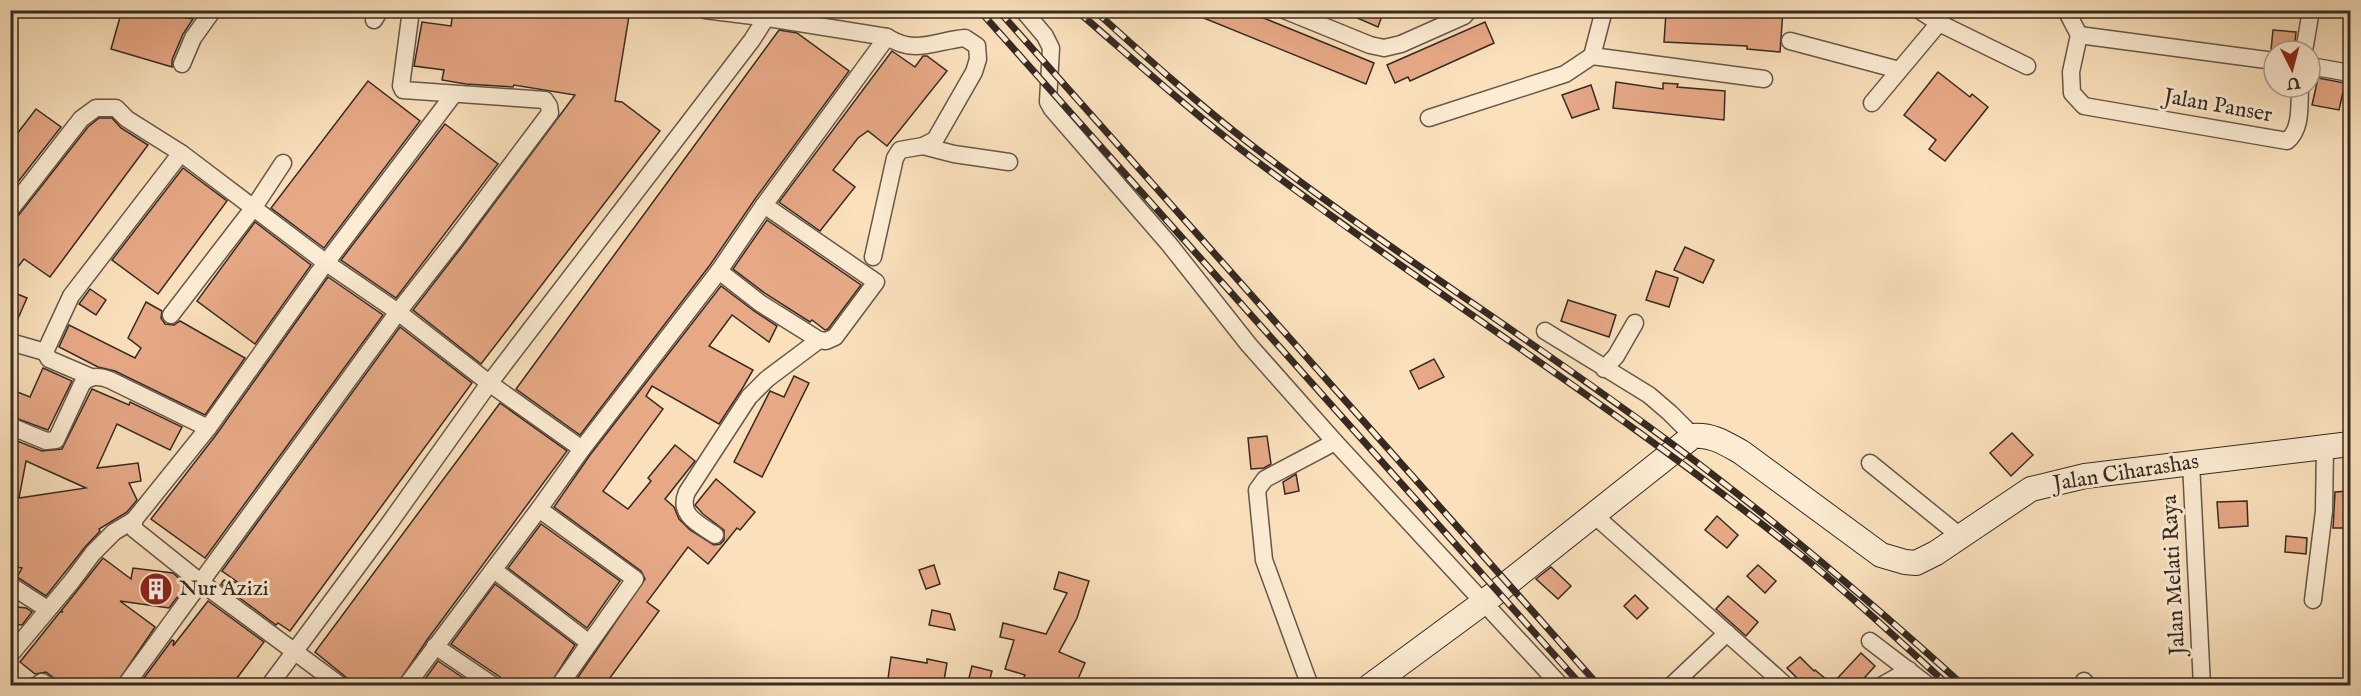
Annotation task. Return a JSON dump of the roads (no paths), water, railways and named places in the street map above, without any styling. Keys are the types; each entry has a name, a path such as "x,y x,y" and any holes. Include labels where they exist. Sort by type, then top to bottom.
{"street":[{"path":"182,64 193,38 213,10"},
{"path":"125,686 398,312 550,113 545,100 403,90 400,86 411,10"},
{"path":"705,10 770,14 886,37 899,45 912,47 965,38 977,46 978,59 974,72 935,140 923,146 900,150 895,158 873,257"},
{"path":"1023,10 1045,36 1051,48 1048,102 1052,109 1169,244 1249,345 1335,442 1561,686"},
{"path":"1284,10 1370,45 1384,48 1401,44 1464,16 1469,10"},
{"path":"1592,56 1604,10"},
{"path":"1919,10 1940,17 2027,66"},
{"path":"2066,10 2079,35 2262,59"},
{"path":"2306,39 2311,10"},
{"path":"269,686 386,528 489,383 770,14"},
{"path":"1872,103 1940,17"},
{"name":"Jalan Panser","path":"2079,35 2071,72 2072,93 2084,106 2286,141 2294,136 2297,128 2299,99"},
{"path":"406,686 582,449 719,271 886,37"},
{"path":"1790,41 1899,70"},
{"path":"1429,118 1565,74 1592,56 1764,79"},
{"path":"2322,68 2350,73"},
{"path":"10,654 93,553 114,532 134,520 208,428 326,262 454,94"},
{"path":"13,200 81,119 96,108 116,108 127,119 181,153 326,262 398,312 489,383 582,449"},
{"path":"923,146 954,154 1009,162"},
{"path":"45,352 71,296 181,153"},
{"path":"171,315 254,207 283,163"},
{"path":"719,271 760,303 819,340 835,337 876,282 764,205"},
{"path":"1604,369 1616,356 1635,323"},
{"path":"1370,686 1484,602 1693,436 1670,412 1649,395 1545,331"},
{"path":"715,535 689,516 684,504 687,492 749,397 767,379 819,340"},
{"path":"10,342 45,352 49,359 91,377 110,380 208,428"},
{"path":"10,426 45,441 56,440 82,384 91,377"},
{"name":"Jalan Ciharashas","path":"1693,436 1703,435 1718,439 1741,452 1881,555 1916,563 1936,554 2031,489 2085,476 2350,444"},
{"path":"1310,686 1264,560 1257,490 1265,479 1335,442"},
{"path":"2313,600 2324,511 2325,447"},
{"path":"1870,463 1960,536"},
{"name":"Jalan Melati Raya","path":"2191,463 2202,686"},
{"path":"539,508 635,579 588,642 559,686"},
{"path":"1594,515 1783,683 1780,686"},
{"path":"134,520 134,529 199,582 341,686"},
{"path":"494,570 588,642"},
{"path":"10,585 47,609"},
{"path":"1671,686 1727,633"},
{"path":"1870,641 1929,686"},
{"path":"435,646 494,686"},
{"path":"1881,686 1909,670"},
{"path":"36,686 42,682 49,686"}],"railway":[{"path":"979,10 1582,686"},
{"path":"998,10 1599,686"},
{"path":"1076,10 1228,140 1384,254 1587,395 1721,492 1828,577 1949,686"},
{"path":"1094,10 1192,97 1254,147 1716,477 1824,564 1964,686"}],"place":[{"name":"Nur Azizi","path":"156,589"}]}
